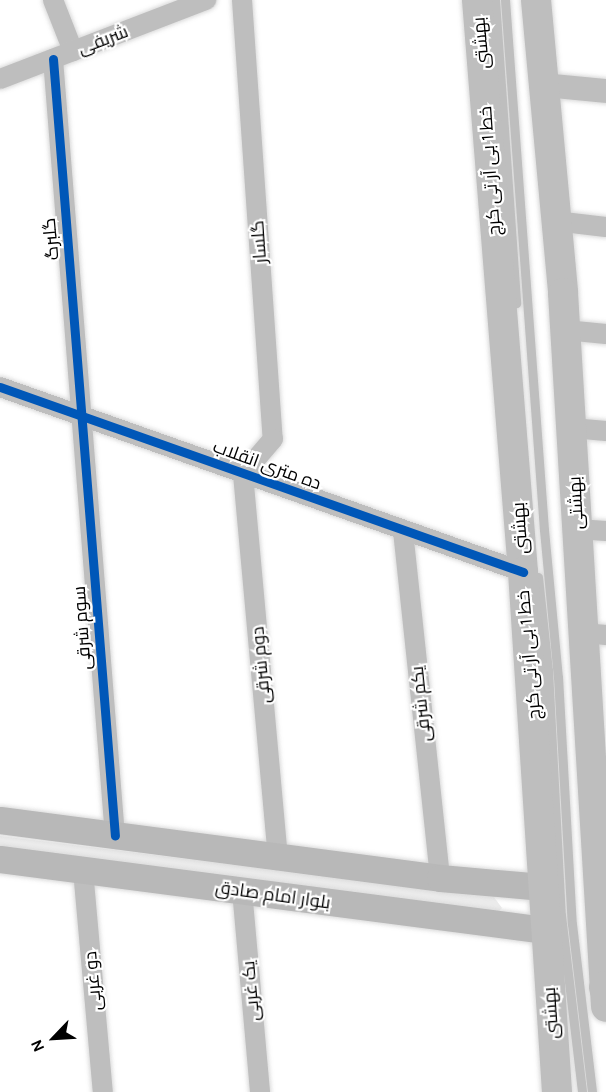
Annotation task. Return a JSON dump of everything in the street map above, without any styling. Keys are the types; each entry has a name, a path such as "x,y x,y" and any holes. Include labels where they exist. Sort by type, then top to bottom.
{"main road":[{"name":"بهشتى","path":"477,0 523,572 557,1092"},
{"name":"بهشتی","path":"536,0 572,428 592,530 606,995"},
{"name":"بلوار امام صادق","path":"0,820 440,878 498,885 543,887"},
{"name":"بلوار امام صادق","path":"0,860 545,930"},
{"path":"498,885 509,893 512,906 510,918 502,926"}],"street":[{"path":"53,0 73,51"},
{"name":"شریفی","path":"0,79 206,0"},
{"name":"گلسار","path":"242,0 273,440 243,474"},
{"name":"گلبرگ","path":"53,59 83,417"},
{"path":"544,85 606,91"},
{"path":"555,221 606,227"},
{"path":"565,330 606,334"},
{"name":"ده متری انقلاب","path":"0,387 523,572"},
{"name":"سوم شرقی","path":"83,417 115,836"},
{"path":"572,428 606,430"},
{"name":"دوم شرقی","path":"243,474 278,857"},
{"name":"یکم شرقی","path":"403,531 440,878"},
{"name":"دو غربی","path":"83,870 103,1092"},
{"name":"یک غربی","path":"243,890 260,1092"}],"lane":[{"name":"خط 1 بی آر تی کرج","path":"495,0 517,310"},
{"name":"خط 1 بی آر تی کرج","path":"504,0 544,530 558,677 572,924 592,1092"},
{"path":"520,346 522,381"},
{"name":"خط 1 بی آر تی کرج","path":"523,392 548,670 561,915 576,1023 582,1092"}],"shaded area":[{"path":"0,836 494,897 502,908 497,913 0,847"}],"cycle path":[{"path":"53,59 115,836"},
{"path":"0,387 523,572"}]}
